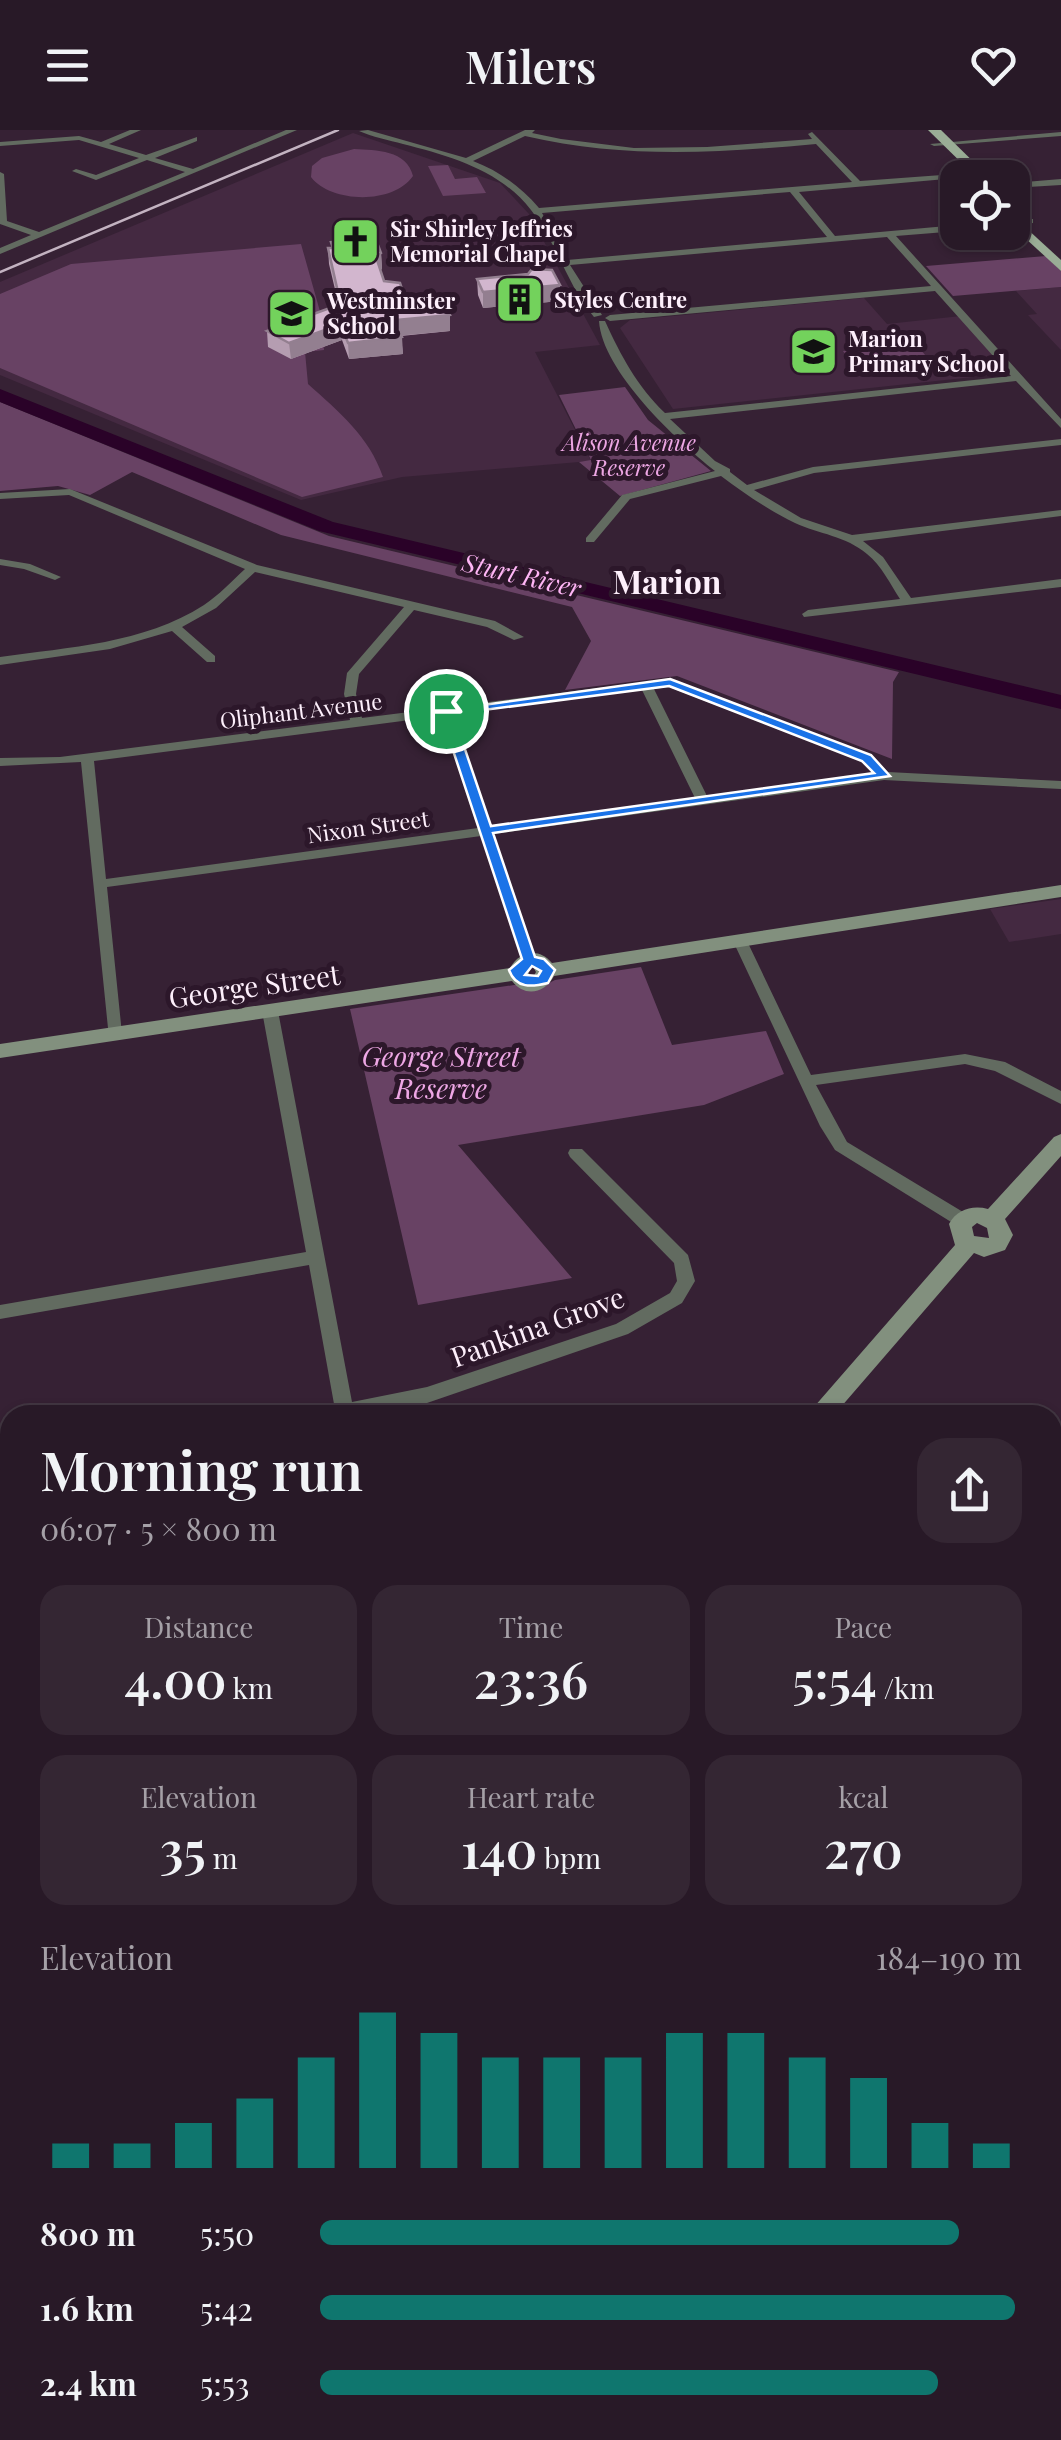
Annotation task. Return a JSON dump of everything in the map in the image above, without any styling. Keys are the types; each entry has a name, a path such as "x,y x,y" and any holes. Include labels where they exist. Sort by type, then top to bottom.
{"main road":[{"path":"920,130 958,160"},
{"path":"934,130 941,144"},
{"path":"1030,229 1061,251"},
{"path":"1030,234 1061,266"}],"street":[{"path":"102,144 138,130"},
{"path":"0,251 294,130"},
{"path":"365,130 466,160 519,191 537,211 565,263 603,318 642,398 659,417 747,488 800,522 838,531 880,560 908,602"},
{"path":"377,135 389,130"},
{"path":"808,130 858,184"},
{"path":"466,160 528,132 596,149 598,155 613,160 632,158 640,152 818,141"},
{"path":"941,144 1046,132 1061,134"},
{"path":"0,144 78,134 192,172"},
{"path":"76,171 96,178 194,139"},
{"path":"0,174 3,222 39,234"},
{"path":"537,211 940,178"},
{"path":"1030,185 1061,182"},
{"path":"793,190 833,239"},
{"path":"565,263 940,230"},
{"path":"890,234 1059,420"},
{"path":"603,318 936,288"},
{"path":"659,417 1018,378"},
{"path":"747,488 813,470 1061,442"},
{"path":"590,540 626,497 726,472"},
{"path":"0,496 50,490 84,496 253,568 490,624 518,637"},
{"path":"851,539 1061,513"},
{"path":"0,562 26,566 54,577"},
{"path":"0,661 124,641 174,626 211,606 253,568"},
{"path":"808,614 1061,583"},
{"path":"357,723 350,694 353,673 412,606"},
{"path":"174,626 211,658"},
{"name":"Oliphant Avenue","path":"0,762 87,758 670,682 866,758 884,776"},
{"path":"646,686 703,800"},
{"path":"446,711 532,968"},
{"path":"87,758 114,1034"},
{"name":"Nixon Street","path":"99,884 884,776 1061,785"},
{"name":"George Street","path":"0,1050 1061,891"},
{"path":"740,941 841,1146 962,1220 980,1215 992,1219 1001,1229 1001,1240 984,1248 969,1244 959,1232 962,1220"},
{"path":"270,1011 342,1405"},
{"path":"806,1080 964,1059 999,1066 1061,1098"},
{"path":"992,1219 1061,1142"},
{"name":"Pankina Grove","path":"381,1405 427,1395 622,1329 676,1298 686,1281 682,1260 576,1153"},
{"path":"827,1405 969,1244"},
{"path":"0,1312 314,1258"}],"shaded area":[{"name":"Westminster School","path":"353,133 500,183 529,214 600,345 535,352 591,461 402,477 301,500 0,375 0,282"},
{"path":"1061,287 1061,350 1028,315 1037,314 1016,291"},
{"name":"Marion Primary School","path":"864,298 887,324 961,316 1011,373 673,409 620,328 630,320"},
{"path":"1061,899 1061,934 1009,942 990,909"}],"green space":[{"path":"354,149 397,156 410,167 413,176 391,192 362,197 333,192 311,177 312,166 322,158"},
{"path":"448,165 455,179 477,177 486,193 443,196 428,166"},
{"path":"301,244 321,315 324,350 305,352 308,384 361,437 383,477 302,497 0,368 0,294 71,264"},
{"path":"1046,256 1061,271 1061,287 953,296 926,266"},
{"path":"916,344 930,361 855,368 843,351"},
{"name":"Alison Avenue Reserve","path":"625,387 648,420 711,471 620,496 579,462 591,460 559,395"},
{"path":"0,402 329,536 899,672 893,682 892,759 677,676 565,690 591,641 572,607 281,535 132,472 90,495 58,486 0,491"},
{"name":"George Street Reserve","path":"641,967 672,1045 766,1031 784,1074 704,1105 458,1145 572,1278 418,1305 350,1009 514,985 547,984"}],"building":[{"path":"369,221 381,253 376,257 384,281 400,283 405,298 441,295 450,315 395,320 402,337 348,343 341,324 289,343 267,331 330,308 328,302 340,301 328,248 333,248 331,242 343,241 337,223"},
{"path":"532,269 552,270 560,285 483,292 477,279 528,274"}],"waterway":[{"name":"Sturt River","path":"0,395 326,527 1061,702"}],"railway":[{"path":"0,272 338,130"}],"place":[{"name":"Sir Shirley Jeffries Memorial Chapel","path":"355,241"},
{"name":"Styles Centre","path":"519,299"},
{"name":"Westminster School","path":"292,313"},
{"name":"Marion Primary School","path":"813,351"}],"district":[{"name":"Marion","path":"667,580"}],"route":[{"path":"446,711 486,830 530,961 520,964 516,974 528,982 547,977 547,966 530,961 488,836 486,830 884,776 866,758 670,682 446,711"}]}
